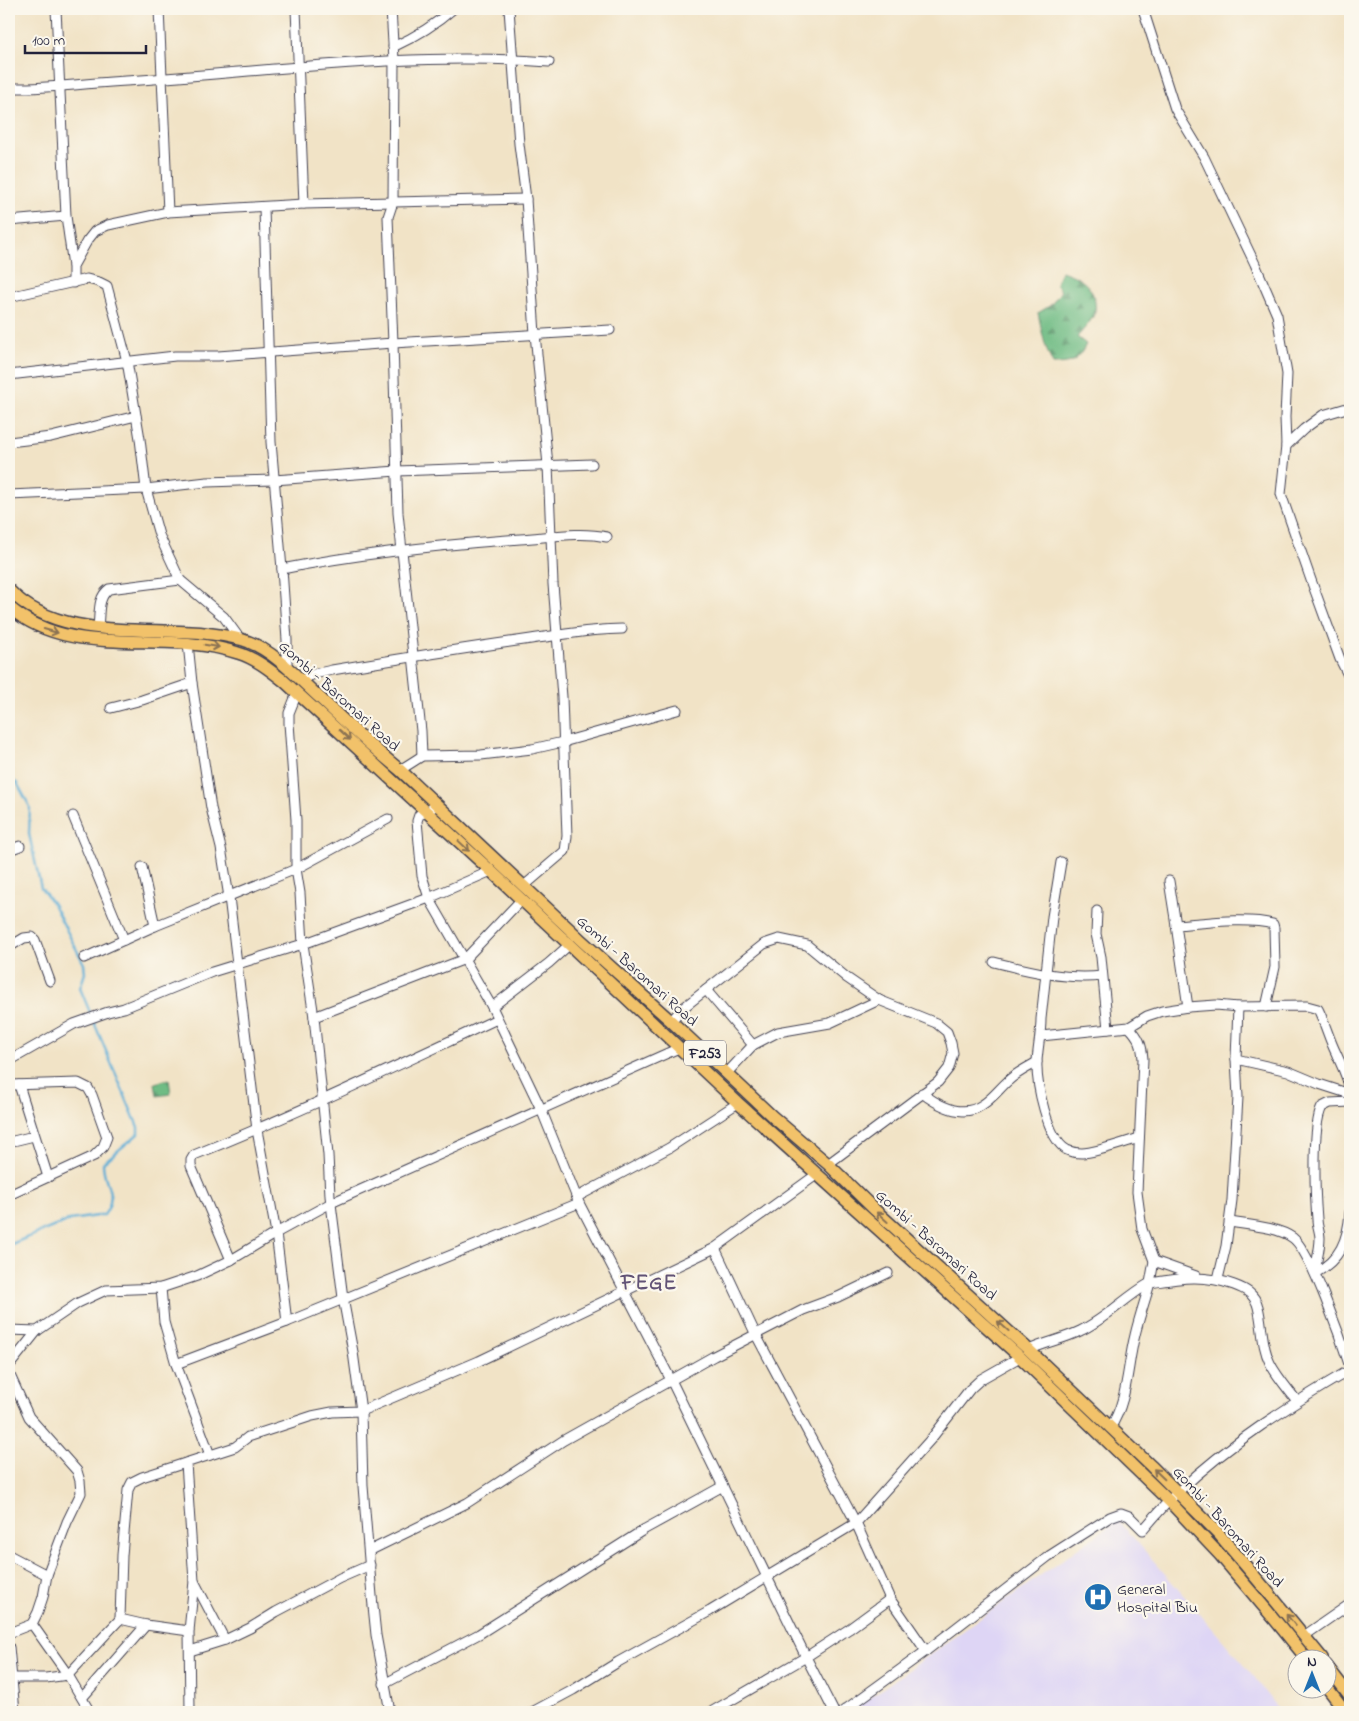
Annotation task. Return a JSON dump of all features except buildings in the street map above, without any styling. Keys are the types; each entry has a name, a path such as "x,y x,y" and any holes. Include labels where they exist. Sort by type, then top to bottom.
{"main road":[{"name":"Gombi - Baromari Road","path":"9,590 26,605 65,622 98,627 190,632 240,639 263,649 287,667 400,770 432,808 491,871 738,1104 816,1175 1110,1428 1178,1491 1218,1533 1314,1648"},
{"name":"Gombi - Baromari Road","path":"9,607 28,622 46,630 106,640 188,643 225,649 241,653 273,672 524,886 760,1104 828,1164 1025,1354 1169,1501 1220,1555 1298,1648"},
{"path":"748,1112 760,1104"},
{"path":"1336,1678 1350,1696"},
{"path":"1335,1698 1346,1712"}],"street":[{"path":"56,9 66,216 73,266 73,282"},
{"path":"159,9 168,212"},
{"path":"296,9 304,204"},
{"path":"391,9 394,60 393,202 388,217 397,471 402,549 422,756"},
{"path":"393,47 419,34 453,9"},
{"path":"509,9 519,144 526,199 535,334 548,465 556,636 562,697 567,836 565,851 524,886"},
{"path":"1143,9 1175,109 1204,157 1255,264 1276,315 1287,374 1286,446 1281,494 1340,659 1350,679"},
{"path":"9,88 162,79 394,60 512,59 549,62"},
{"path":"73,266 87,240 95,231 108,225 168,212 264,208 304,204 526,199"},
{"path":"264,208 271,442 282,569 287,667"},
{"path":"9,221 66,216"},
{"path":"9,297 87,279 107,286 126,361 146,489 160,535 180,580 224,617 240,639"},
{"path":"9,375 175,356 269,352 610,330"},
{"path":"1286,446 1323,415 1350,407"},
{"path":"9,442 51,437 136,416"},
{"path":"9,495 146,489 207,482 274,480 397,471 592,464"},
{"path":"282,569 344,557 402,549 552,537 578,533 608,537"},
{"path":"98,627 101,599 104,593 110,589 180,580"},
{"path":"301,680 314,674 332,670 492,644 595,630 622,629"},
{"path":"188,643 192,683 211,808 221,848 229,897 258,1130 276,1233 287,1322"},
{"path":"111,708 192,683"},
{"path":"298,694 289,713 296,820 296,869 300,893 303,944 314,1017 331,1203 343,1298 361,1411 364,1486 376,1635 390,1712"},
{"path":"400,770 422,756 455,757 505,753 563,742 677,710"},
{"path":"432,808 419,815 417,821 422,876 429,898 492,1007 496,1019 541,1109 578,1200 671,1380 834,1712"},
{"path":"73,816 124,940"},
{"path":"84,958 155,926 296,869 388,819"},
{"path":"9,850 20,846"},
{"path":"1061,862 1052,916 1037,1062 1039,1092 1043,1109 1060,1144 1068,1151 1085,1153 1139,1138"},
{"path":"142,867 155,926"},
{"path":"9,1061 74,1024 124,1008 189,980 303,944 429,898 491,871"},
{"path":"1169,881 1188,1007"},
{"path":"314,1017 465,960 521,900"},
{"path":"1097,911 1096,925 1107,1006 1108,1029"},
{"path":"1176,925 1236,922 1273,924 1275,967 1266,1007"},
{"path":"9,947 24,938 32,937 35,940 50,981"},
{"path":"671,1021 683,1008 764,944 779,939 807,945 847,978 879,1000 936,1022 947,1032 953,1053 949,1068 938,1082 828,1164"},
{"path":"492,1007 569,945"},
{"path":"994,962 1079,978 1102,976"},
{"path":"706,990 753,1045"},
{"path":"727,1073 753,1045 778,1032 830,1023 879,1000"},
{"path":"1041,1036 1129,1027 1148,1016 1162,1011 1188,1007 1216,1005 1238,1007 1307,1006 1318,1009 1336,1054 1347,1074 1350,1090"},
{"path":"1218,1279 1230,1222 1238,1097 1236,1058 1238,1007"},
{"path":"231,1260 191,1166 191,1160 194,1155 258,1130 496,1019"},
{"path":"1110,1428 1118,1416 1122,1404 1135,1335 1150,1283 1154,1261 1142,1229 1137,1192 1142,1045 1137,1035 1129,1027"},
{"path":"9,1366 36,1331 78,1303 106,1290 161,1288 197,1276 231,1260 331,1203 679,1048"},
{"path":"1236,1058 1288,1070 1320,1084 1350,1094"},
{"path":"922,1093 935,1102 956,1112 968,1111 981,1107 1008,1081 1037,1062"},
{"path":"9,1084 78,1083 88,1088 107,1137 103,1147 94,1156 9,1196"},
{"path":"19,1085 48,1177"},
{"path":"1315,1273 1320,1238 1317,1220 1316,1185 1318,1113 1322,1107 1330,1103 1350,1102"},
{"path":"176,1364 287,1322 578,1200 669,1148 738,1104"},
{"path":"9,1142 34,1136"},
{"path":"12,1678 46,1678 68,1675 120,1618 121,1563 128,1490 132,1482 142,1477 235,1447 248,1437 312,1416 332,1412 361,1411 479,1360 715,1248 816,1175"},
{"path":"1315,1273 1334,1260 1343,1247 1350,1221 1350,1212"},
{"path":"842,1712 926,1652 1049,1556 1110,1517 1121,1513 1130,1516 1143,1530 1178,1491 1247,1435 1350,1368 1348,1350 1315,1273 1298,1243 1273,1230 1230,1222"},
{"path":"715,1248 756,1335 856,1523 890,1599 926,1652"},
{"path":"1154,1261 1197,1277"},
{"path":"369,1551 467,1504 564,1440 714,1356 803,1310 838,1297 888,1273"},
{"path":"532,1712 710,1611 856,1523 931,1438 970,1389 981,1379 1045,1342 1079,1332 1108,1314 1150,1283 1197,1277 1218,1279 1245,1289 1254,1296 1258,1306 1262,1341 1270,1364 1297,1401"},
{"path":"161,1288 164,1322 176,1364 210,1455"},
{"path":"9,1330 36,1331"},
{"path":"9,1373 29,1417 77,1470 81,1493 66,1522 47,1575 43,1597 32,1624 9,1632"},
{"path":"186,1463 194,1581 189,1631 190,1712"},
{"path":"384,1684 478,1634 646,1529 723,1486"},
{"path":"9,1555 47,1575"},
{"path":"190,1651 225,1640 340,1578 370,1565"},
{"path":"194,1581 225,1640"},
{"path":"711,1712 806,1657 890,1599"},
{"path":"1304,1636 1350,1604"},
{"path":"120,1618 146,1626 189,1631"},
{"path":"32,1624 68,1675 90,1712"},
{"path":"82,1698 146,1626"},
{"path":"9,1647 15,1712"}],"shaded area":[{"name":"General Hospital Biu","path":"1118,1520 1252,1674 1281,1712 850,1712"}],"green space":[{"path":"1061,271 1075,276 1091,290 1094,296 1095,311 1090,321 1077,337 1086,344 1077,358 1070,362 1053,364 1045,345 1038,313 1051,305 1061,291 1056,284"},
{"path":"169,1079 171,1094 157,1096 155,1083"}],"waterway":[{"path":"9,779 17,783 30,807 29,834 41,888 53,904 84,964 85,973 80,988 91,1015"},
{"path":"9,1245 70,1220 104,1215 108,1208 110,1195 103,1163 138,1134 138,1127 93,1020"}],"place":[{"name":"General Hospital Biu","path":"1098,1597"}],"district":[{"name":"FEGE","path":"649,1282"}]}
